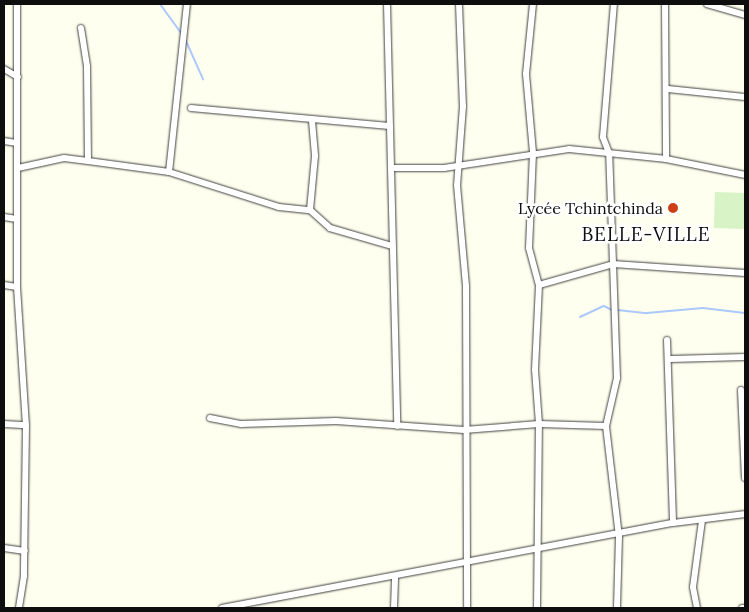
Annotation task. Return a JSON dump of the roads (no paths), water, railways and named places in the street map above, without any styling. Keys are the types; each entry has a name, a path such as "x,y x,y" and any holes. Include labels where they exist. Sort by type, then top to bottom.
{"street":[{"path":"17,4 17,287 26,425 25,552 19,608"},
{"path":"169,172 187,4"},
{"path":"387,4 398,426"},
{"path":"458,4 462,106 458,166 462,273 466,286 464,430 467,608"},
{"path":"533,4 526,74 533,153 529,248 539,285 535,370 539,424 538,608"},
{"path":"614,4 604,95 603,137 609,153 617,378 606,426 620,536 617,608"},
{"path":"664,4 668,89 666,159"},
{"path":"707,4 720,6 745,15"},
{"path":"82,28 88,161"},
{"path":"4,68 18,77"},
{"path":"668,89 745,97"},
{"path":"191,108 312,122 389,126"},
{"path":"310,210 312,122"},
{"path":"4,141 16,143"},
{"path":"392,168 458,166 569,149 666,159 745,175"},
{"path":"18,168 64,158 169,172 279,207 310,210 330,228 392,246"},
{"path":"4,217 17,219"},
{"path":"539,285 613,264 745,273"},
{"path":"4,285 17,287"},
{"path":"667,340 671,359 673,523"},
{"path":"671,359 745,357"},
{"path":"741,390 745,478"},
{"path":"210,418 241,424 336,421 464,430 539,424 606,426"},
{"path":"4,424 26,425"},
{"path":"222,608 537,549 620,536 673,523 745,514"},
{"path":"697,608 693,587 702,520"},
{"path":"4,548 25,552"},
{"path":"394,608 395,576"}],"waterway":[{"path":"160,4 181,33"},
{"path":"186,41 203,79"},
{"path":"580,317 604,306 612,310"},
{"path":"617,310 647,313 703,308 745,313"}],"place":[{"name":"Lycée Tchintchinda","path":"673,208"}],"district":[{"name":"BELLE-VILLE","path":"646,235"}]}
